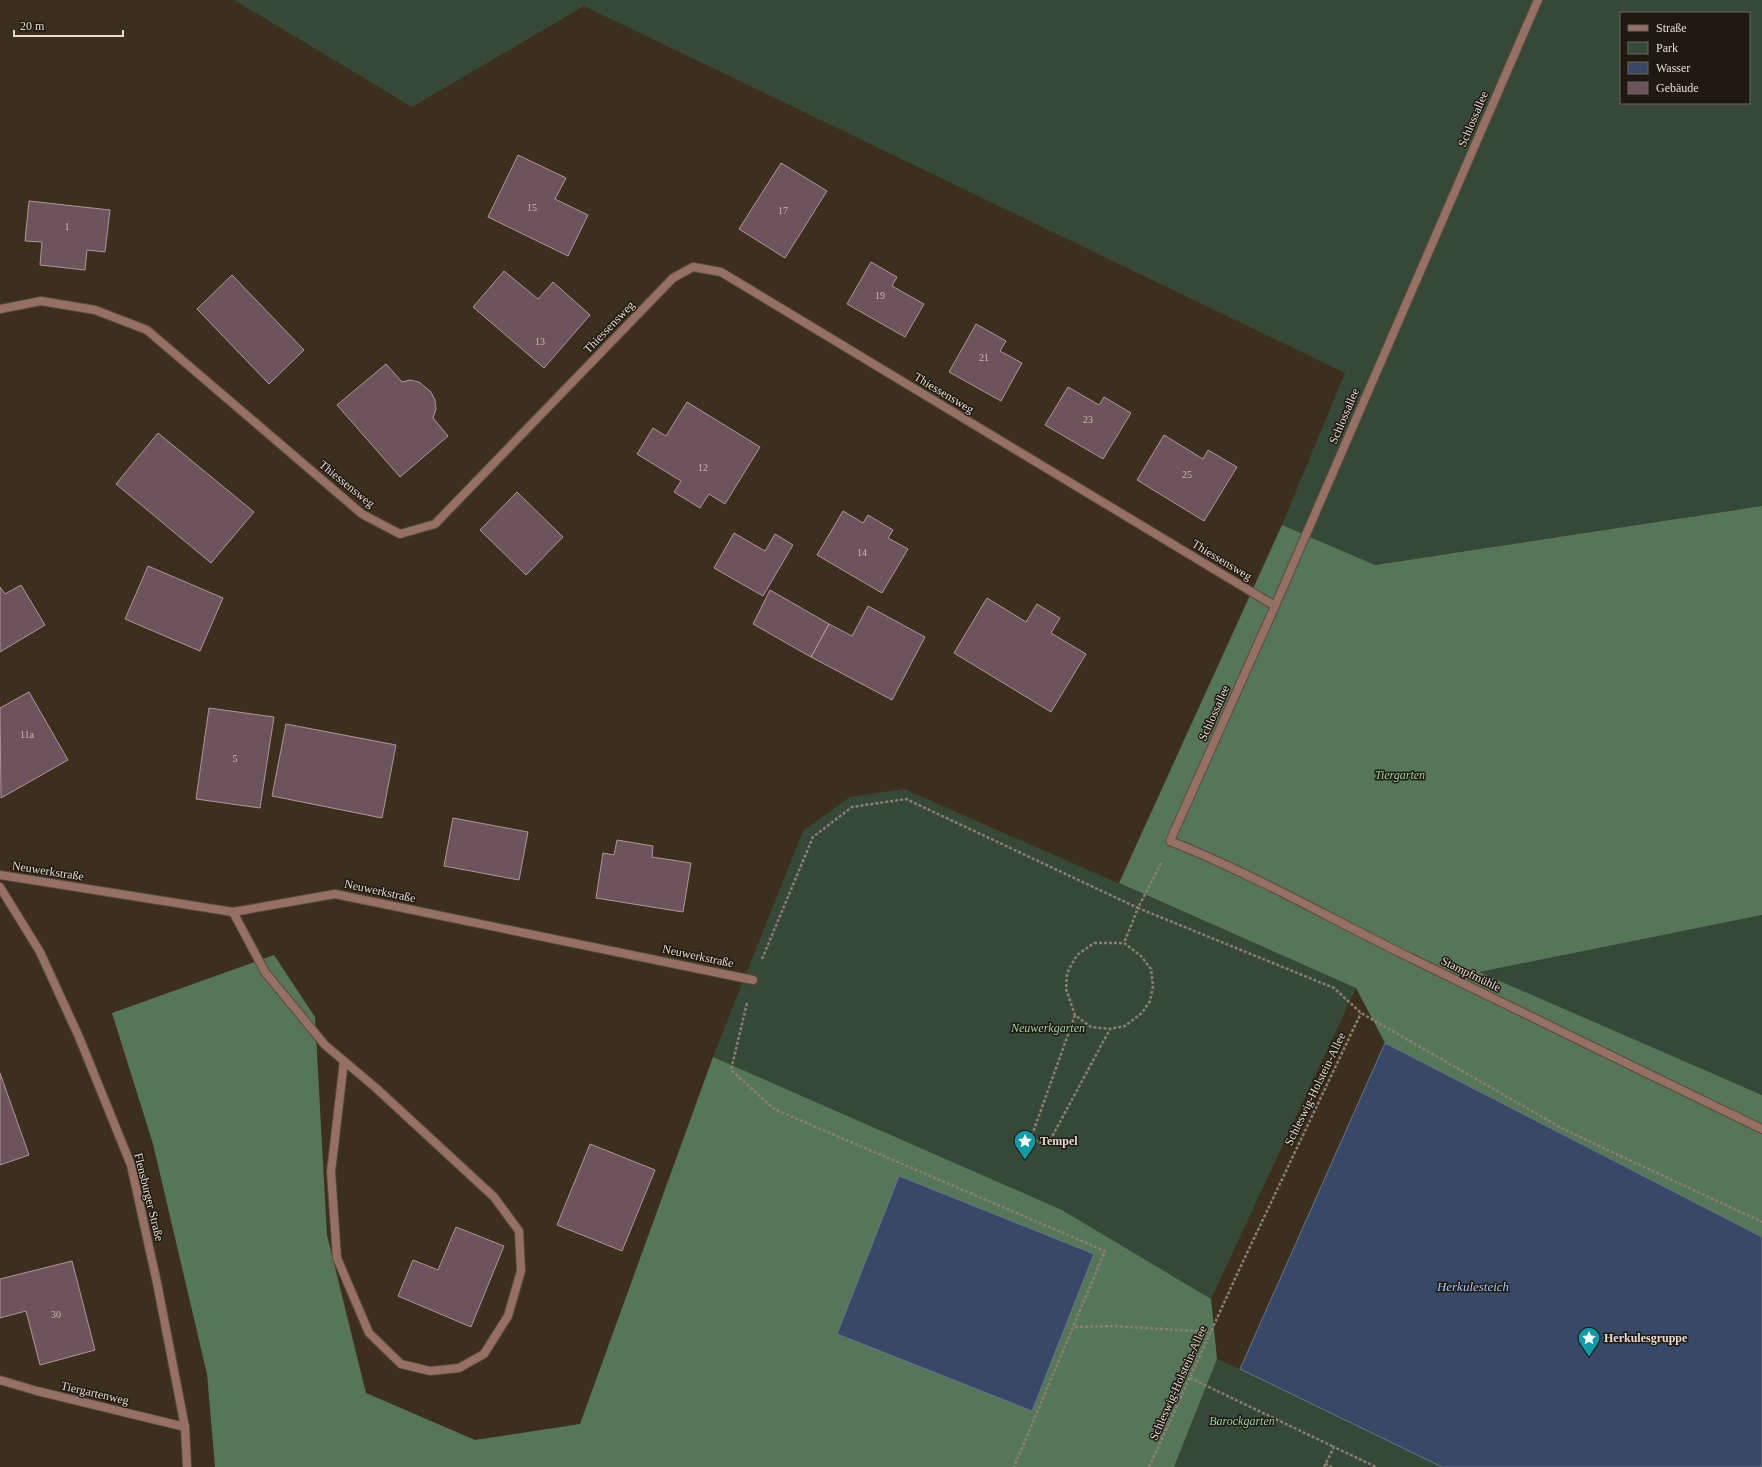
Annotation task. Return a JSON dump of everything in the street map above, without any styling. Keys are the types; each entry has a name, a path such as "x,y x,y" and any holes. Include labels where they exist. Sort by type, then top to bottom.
{"street":[{"name":"Schlossallee","path":"1170,841 1275,606 1538,0"},
{"name":"Thiessensweg","path":"0,309 41,301 95,310 147,330 362,514 400,534 435,524 673,278 693,267 721,272 1275,606"},
{"name":"Stampfmühle","path":"1170,841 1208,856 1281,891 1410,958 1762,1129"},
{"name":"Neuwerkstraße","path":"0,875 233,912 335,894 753,980"},
{"name":"Flensburger Straße","path":"0,887 40,952 79,1037 131,1165 157,1283 185,1427 187,1467"},
{"path":"233,912 265,972 325,1045 344,1061 376,1088 494,1197 519,1231 521,1271 508,1316 484,1354 459,1368 430,1371 401,1364 369,1332 337,1258 331,1172 344,1061"},
{"name":"Tiergartenweg","path":"0,1380 37,1391 185,1427"}],"path":[{"path":"1014,1467 1075,1327 1105,1252 774,1109 731,1070 753,980 813,837 852,807 906,799 1138,908 1334,988 1362,1013 1564,1130 1762,1222"},
{"path":"1124,943 1138,908 1156,876 1170,841"},
{"path":"1094,943 1124,943 1141,956 1151,968 1153,986 1150,1001 1142,1013 1125,1026 1110,1029 1091,1027 1075,1015 1066,989 1068,973 1077,955 1094,943"},
{"name":"Schleswig-Holstein-Allee","path":"1149,1467 1211,1332 1362,1013"},
{"path":"1075,1015 1031,1138 1047,1146 1110,1029"},
{"path":"1075,1327 1114,1326 1211,1332"},
{"path":"1190,1378 1376,1467"},
{"path":"1332,1467 1325,1465 1334,1447"}],"green space":[{"path":"234,0 1762,0 1762,506 1374,565 1282,525 1345,373 584,6 412,107"},
{"name":"Tiergarten","path":"1762,506 1762,915 1479,972 1762,1095 1762,1237 1385,1043 1356,988 1119,883 1282,525 1375,565"},
{"name":"Neuwerkgarten","path":"904,789 1356,988 1211,1299 1062,1210 713,1057 803,831 850,797"},
{"path":"1762,915 1762,1095 1478,972"},
{"path":"274,955 315,1017 327,1235 366,1393 475,1440 580,1424 713,1057 1062,1210 1211,1299 1217,1359 1174,1467 215,1467 207,1374 153,1144 112,1013"},
{"name":"Barockgarten","path":"1217,1359 1240,1369 1442,1467 1174,1467"}],"water":[{"name":"Herkulesteich","path":"1385,1043 1762,1237 1762,1467 1442,1467 1240,1369"},
{"path":"899,1176 1094,1254 1032,1411 837,1334"}],"building":[{"path":"518,155 566,178 555,199 588,215 568,256 488,217"},
{"path":"781,163 827,191 785,258 739,229"},
{"path":"29,201 110,210 105,252 87,250 85,270 40,265 42,242 25,241"},
{"path":"871,262 897,277 892,286 924,304 905,337 847,304"},
{"path":"504,271 538,299 553,282 590,315 544,368 473,307"},
{"path":"232,275 304,350 269,384 197,309"},
{"path":"976,324 1006,341 1000,351 1022,363 1001,401 949,372"},
{"path":"386,364 402,382 410,380 419,382 431,392 435,400 436,409 433,418 448,436 400,477 337,405"},
{"path":"1068,387 1099,405 1104,397 1131,413 1103,459 1045,425"},
{"path":"687,402 760,447 725,504 709,494 700,508 674,492 681,481 637,454 653,428 666,436"},
{"path":"158,433 254,512 211,563 116,484"},
{"path":"1164,435 1203,459 1208,450 1237,467 1204,521 1137,480"},
{"path":"517,492 563,537 526,575 480,530"},
{"path":"843,511 863,523 868,515 893,530 888,538 908,549 882,593 817,555"},
{"path":"734,533 765,551 775,534 793,545 763,596 714,568"},
{"path":"148,566 223,598 200,651 125,619"},
{"path":"21,585 45,625 0,652 0,587 5,594"},
{"path":"770,590 829,624 811,657 753,624"},
{"path":"987,598 1026,622 1037,604 1060,618 1051,633 1086,654 1051,712 954,653"},
{"path":"868,606 925,637 892,700 811,657 829,624 852,636"},
{"path":"29,692 68,760 1,798 0,708"},
{"path":"209,708 274,717 260,808 196,799"},
{"path":"286,724 396,745 382,818 272,796"},
{"path":"453,818 528,832 519,880 444,866"},
{"path":"617,840 653,846 652,857 691,863 683,912 596,898 603,853 614,855"},
{"path":"0,1073 29,1155 0,1165"},
{"path":"590,1144 655,1170 622,1251 557,1225"},
{"path":"456,1227 504,1246 471,1327 398,1296 413,1260 438,1270"},
{"path":"72,1261 95,1350 40,1365 26,1311 0,1318 0,1279"}],"place":[{"name":"Tempel","path":"1025,1160"},
{"name":"Herkulesgruppe","path":"1589,1358"}]}
